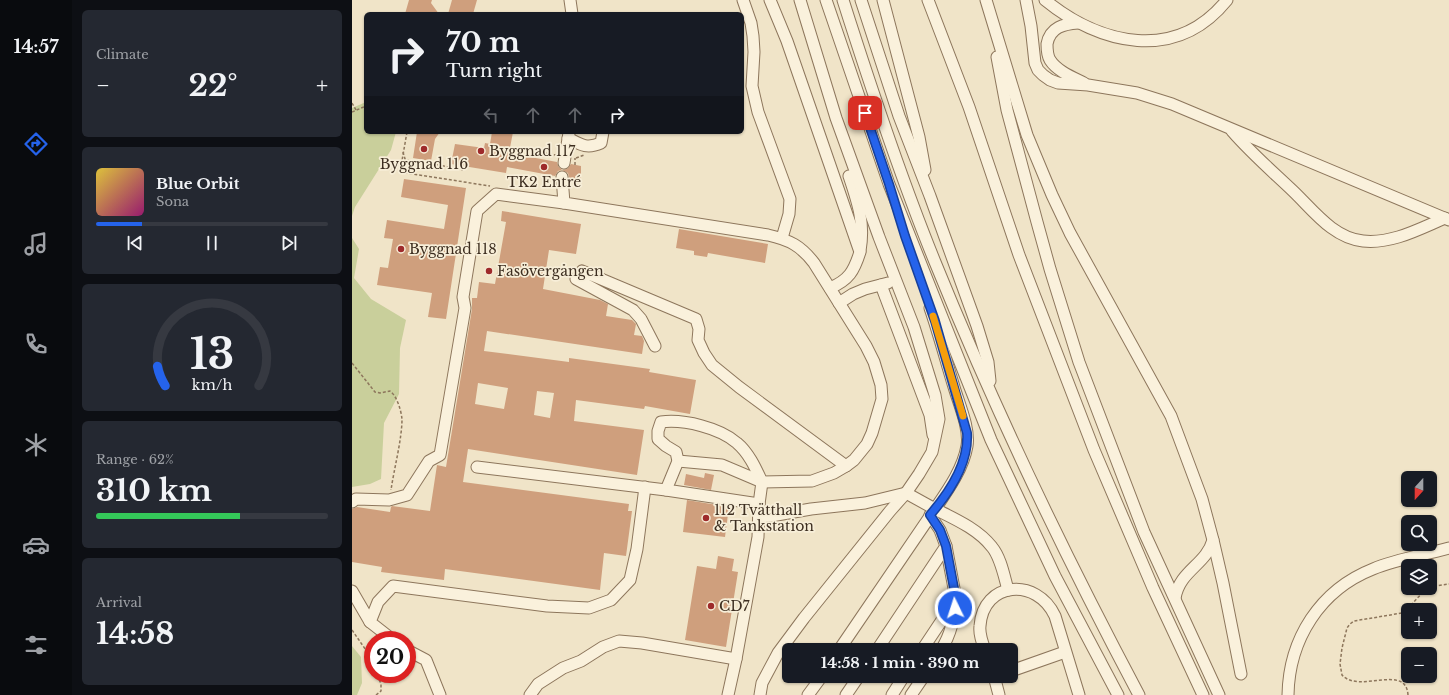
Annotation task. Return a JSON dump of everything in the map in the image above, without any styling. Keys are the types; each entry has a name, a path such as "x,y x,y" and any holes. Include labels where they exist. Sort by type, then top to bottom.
{"street":[{"path":"570,0 572,12"},
{"path":"743,0 751,24 753,36 754,52 752,86 758,112 790,199 789,214 782,238"},
{"path":"770,0 786,41 860,252"},
{"path":"760,695 762,683 778,654 804,618 890,510 906,493 919,474 932,452 939,419 935,395 914,327 836,118 800,0"},
{"path":"826,0 935,321 967,433 967,446 960,468 950,488 844,643"},
{"path":"843,0 869,81 935,261 993,397 1041,501 1139,695"},
{"path":"861,0 899,116 930,196 977,326 988,362 993,397"},
{"path":"883,0 919,137 930,196"},
{"path":"928,0 969,106 1019,255 1094,450 1153,588 1203,695"},
{"path":"986,0 1027,136 1037,161 1070,233 1171,416 1202,499 1223,583 1241,674"},
{"path":"1026,0 1031,26 1033,55 1038,70 1050,80 1058,83 1088,85 1137,92 1172,104 1447,219"},
{"path":"1045,0 1078,23 1095,31 1120,39 1147,41 1160,40 1187,32 1199,25 1221,7 1227,0"},
{"path":"1078,23 1066,24 1052,32 1049,39 1047,53 1055,66 1066,74 1088,85"},
{"path":"996,35 997,60 1007,110 1041,236 1066,318 1099,416 1144,532 1219,695"},
{"path":"830,288 840,284 847,278 855,266 860,252 862,236 862,222 839,138 836,118"},
{"path":"1229,129 1270,171 1318,216 1337,232 1347,237 1364,241 1387,240 1447,219"},
{"path":"569,135 578,144 592,147 600,143 602,134"},
{"path":"564,163 569,135"},
{"path":"562,177 564,203"},
{"path":"889,184 991,440 1055,576 1118,695"},
{"path":"352,502 356,499 389,500 407,495 429,461 440,455 465,308 463,297 477,211 496,194 564,203 782,238 799,247 806,253 830,288 866,346 874,362 881,385 882,399 872,433 867,444 854,460 824,478 812,481 762,482 722,465 678,461"},
{"path":"655,346 641,319 633,310 576,278 582,271 696,319 699,329 698,340 712,365 739,387 846,466"},
{"path":"839,303 853,294 865,289 896,281"},
{"path":"881,285 930,415 934,443"},
{"path":"666,490 678,461 676,452 658,439 658,431 661,422 674,420 712,428 737,443 751,461 762,482 759,504 758,538 728,695"},
{"path":"477,467 645,487 759,504"},
{"path":"370,622 378,602 393,586 547,606 588,608 611,600 630,580 637,549 645,487"},
{"path":"759,517 865,503 906,493 933,512 967,526 992,547 1003,572 1008,590"},
{"path":"933,512 946,546 956,599 952,629 945,643"},
{"path":"1175,598 1176,592 1184,577 1206,556 1213,540"},
{"path":"882,643 946,546"},
{"path":"1288,695 1290,668 1299,640 1313,616 1333,593 1358,576 1372,569 1449,548"},
{"path":"983,643 980,628 981,618 990,601 998,594 1008,590 1020,589 1038,595 1051,607 1055,616 1079,695"},
{"path":"352,591 370,622 382,631"},
{"path":"927,643 956,599"},
{"path":"530,695 538,684 563,668 581,661 603,648 619,641 650,644 736,659"},
{"path":"1018,669 1065,652"},
{"path":"416,655 426,660 440,695"},
{"path":"1131,679 1144,695"},
{"path":"808,695 817,683"},
{"path":"846,695 854,683"},
{"path":"892,695 900,683"},
{"path":"911,695 919,683"},
{"path":"996,683 999,695"}],"path":[{"path":"352,103 356,110"},
{"path":"352,112 364,107"},
{"path":"400,172 402,151 406,134"},
{"path":"402,151 405,159 409,161 463,170"},
{"path":"352,363 375,392 380,393 390,391 394,394 402,418 389,500"},
{"path":"1408,695 1405,686 1396,680 1388,679 1363,683 1349,680 1342,675 1340,664 1347,628 1354,621 1402,613 1408,609 1424,592 1439,585 1449,584"},
{"path":"352,630 364,647"},
{"path":"376,695 381,691 381,683"}],"green space":[{"path":"364,103 364,134 395,134 391,150 355,207 352,216 352,108"},
{"path":"352,238 359,249 354,278 371,299 406,320 400,348 399,394 384,423 381,479 370,484 352,487"},
{"path":"352,646 361,657 362,683 357,695 352,695"}],"building":[{"path":"409,0 432,0 431,3 438,12 406,12"},
{"path":"452,0 477,0 474,12 449,12"},
{"name":"Byggnad 116","path":"417,134 439,134 435,139 431,161 413,158"},
{"name":"Byggnad 117","path":"492,134 513,134 509,153 557,162 558,166 562,170 558,171 555,176 507,167 506,173 451,164 455,144 484,148 485,143 490,144"},
{"path":"571,164 581,166 581,180 569,178 568,173 562,170 567,169"},
{"name":"Byggnad 118","path":"404,179 466,188 446,319 428,317 432,293 377,285 380,267 388,268 393,239 384,238 387,220 444,229 448,205 401,197"},
{"path":"502,211 581,224 576,254 549,250 543,289 600,300 608,304 606,316 632,320 636,324 634,335 642,336 644,341 642,354 487,331 484,351 569,362 569,358 650,369 649,372 696,380 690,414 645,406 644,409 576,400 574,421 644,430 637,475 468,449 463,482 629,504 628,511 632,511 626,556 604,553 600,590 445,569 444,580 381,572 382,567 352,562 352,509 357,507 390,512 392,506 430,511 437,465 446,467 472,309 472,298 477,298 479,282 495,284 506,222 501,221","holes":["478,383 508,388 504,409 475,404","537,391 554,393 550,418 534,415"]},
{"path":"679,229 768,244 765,263 708,253 707,257 694,255 694,251 676,248"},
{"path":"705,473 714,475 711,490 684,485 686,474 704,478"},
{"name":"112 Tvätthall & Tankstation","path":"687,500 729,507 725,537 683,532"},
{"name":"CD7","path":"718,556 734,559 732,571 738,572 726,647 685,640 697,566 716,569"}],"slow traffic":[{"path":"933,316 963,416"}],"place":[{"name":"Byggnad 116","path":"424,149"},
{"name":"Byggnad 117","path":"481,151"},
{"name":"TK2 Entré","path":"544,167"},
{"name":"Byggnad 118","path":"401,249"},
{"name":"Fasövergången","path":"489,271"},
{"name":"112 Tvätthall & Tankstation","path":"706,518"},
{"name":"CD7","path":"711,606"}],"route":[{"path":"865,113 905,236 935,321 967,433 967,446 960,468 950,488 930,515 940,530 946,546 956,599 955,608"}]}
